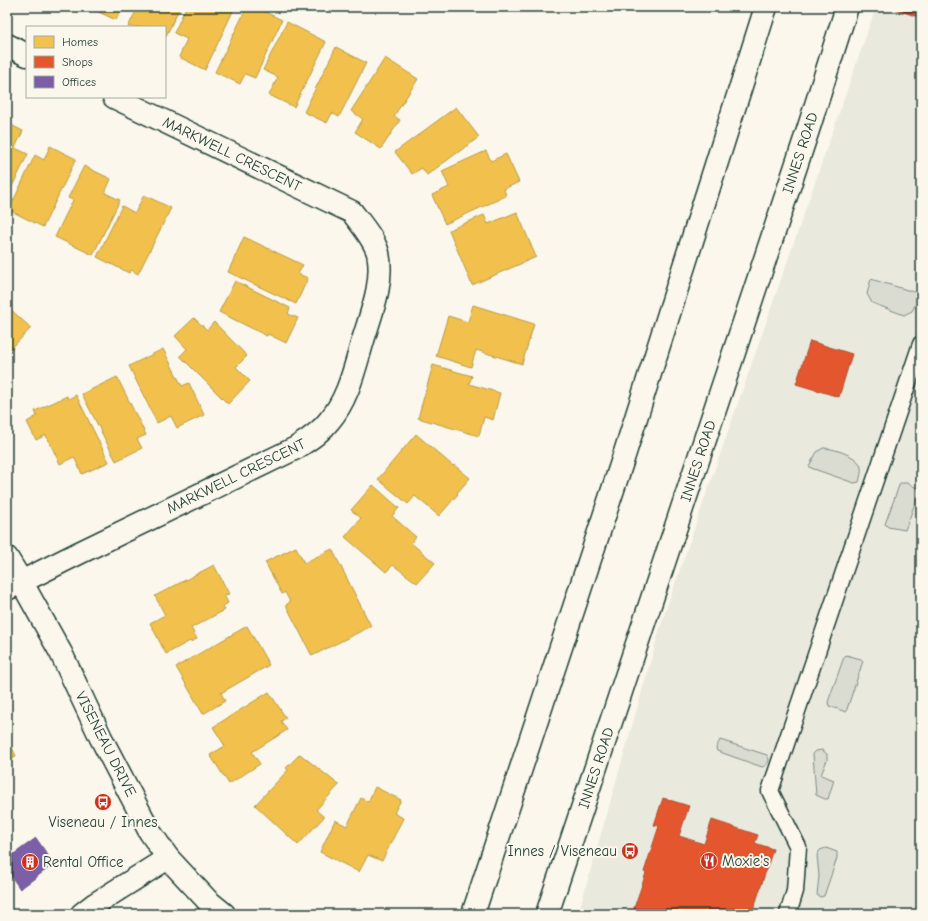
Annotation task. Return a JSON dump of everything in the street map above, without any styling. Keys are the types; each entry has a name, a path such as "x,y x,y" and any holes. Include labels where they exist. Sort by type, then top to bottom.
{"main road":[{"path":"473,914 622,462 766,7"},
{"name":"INNES ROAD","path":"547,914 806,138 847,7"},
{"path":"7,45 26,54"},
{"name":"MARKWELL CRESCENT","path":"14,585 296,448 314,437 330,421 351,383 377,292 379,271 378,253 367,232 352,212 116,98"},
{"name":"VISENEAU DRIVE","path":"7,558 14,585 61,653 150,832 168,858 208,901 224,914"},
{"path":"82,914 95,904 168,858"}],"lane":[{"path":"788,914 795,891 798,847 770,791 921,344"}],"shaded area":[{"path":"876,7 921,7 921,914 578,914 663,618"},
{"path":"871,279 917,293 919,298 912,311 904,315 872,303 867,294"},
{"path":"823,448 833,449 845,453 856,459 861,467 859,482 854,483 811,468 809,466 817,452"},
{"path":"900,483 907,483 917,488 919,493 905,530 888,527 885,524"},
{"path":"846,655 861,659 863,661 846,712 829,706 828,702"},
{"path":"720,740 767,755 769,759 768,762 762,767 717,751 716,748"},
{"path":"822,750 827,754 827,760 821,775 834,780 828,799 816,795 813,754 816,751"},
{"path":"826,848 837,852 837,858 824,896 820,897 817,895 819,876 817,855 820,850"}],"building: Homes":[{"path":"93,7 123,7 116,20 92,9"},
{"path":"138,7 180,7 166,36 166,26 128,26"},
{"path":"186,7 235,7 205,70 179,57 187,39 174,33"},
{"path":"247,7 255,7 282,20 255,78 245,74 240,84 215,72"},
{"path":"287,22 326,42 294,107 269,95 278,77 263,70"},
{"path":"336,47 366,63 339,117 332,113 327,123 304,112"},
{"path":"385,58 418,79 394,116 400,120 381,149 355,132 363,119 351,111"},
{"path":"456,107 479,137 427,175 422,168 412,174 395,152"},
{"path":"7,123 23,131 15,148 28,154 7,197"},
{"path":"50,146 76,159 43,227 9,210 35,155 44,160"},
{"path":"486,151 491,161 506,154 519,182 504,189 506,196 445,224 432,195 449,187 442,171"},
{"path":"84,166 111,179 105,193 120,200 93,255 55,237 73,200 68,198"},
{"path":"144,195 171,208 138,274 131,270 129,273 97,257 122,206 135,213"},
{"path":"517,212 536,257 472,285 449,230 484,215 488,224"},
{"path":"244,237 303,265 298,274 308,278 296,304 228,272"},
{"path":"235,281 290,308 288,314 298,318 286,343 268,334 267,336 219,312"},
{"path":"473,305 534,324 522,364 476,350 471,367 436,356 448,316 468,322"},
{"path":"7,306 31,328 7,353"},
{"path":"194,318 207,330 214,322 247,356 236,367 250,381 228,404 180,356 187,349 175,336"},
{"path":"163,349 182,386 189,383 204,415 177,428 171,416 157,423 129,366"},
{"path":"433,365 472,376 469,384 500,393 493,420 484,417 479,436 418,418"},
{"path":"117,377 146,435 137,439 142,448 116,461 82,394"},
{"path":"76,395 109,462 82,474 74,457 60,464 46,435 36,440 27,422 37,416 35,411 67,396 68,399"},
{"path":"416,434 453,466 454,465 470,478 439,516 415,496 408,504 378,479"},
{"path":"373,485 399,508 392,516 416,537 411,543 435,563 417,583 393,565 386,572 345,537 361,518 351,510"},
{"path":"296,547 304,563 332,549 371,626 312,656 286,605 290,602 285,592 282,594 265,562"},
{"path":"214,565 229,594 224,595 228,603 223,606 225,610 191,628 197,639 190,641 166,654 150,623 165,615 155,596"},
{"path":"247,626 269,665 221,693 225,701 203,714 176,667"},
{"path":"269,692 286,718 281,721 287,730 252,752 260,764 229,784 210,755 225,746 213,727"},
{"path":"7,737 16,756 7,760"},
{"path":"300,754 339,785 316,810 324,817 298,845 255,805 288,770 286,768"},
{"path":"375,787 401,800 394,813 403,818 382,861 368,855 359,872 320,852 335,820 347,826 361,798 368,802"}],"building: Shops":[{"path":"896,7 921,7 921,18 895,9"},
{"path":"810,341 852,354 839,397 796,384"},
{"name":"Moxie's","path":"663,798 689,806 679,836 704,844 712,820 758,835 755,843 773,849 752,914 632,914 646,873 644,872 659,826 654,825"}],"building: Offices":[{"name":"Rental Office","path":"36,838 54,864 20,889 7,870 7,859"}],"place":[{"name":"Viseneau / Innes","path":"103,802"},
{"name":"Innes / Viseneau","path":"630,851"},
{"name":"Moxie's","path":"709,861"},
{"name":"Rental Office","path":"30,862"}]}
